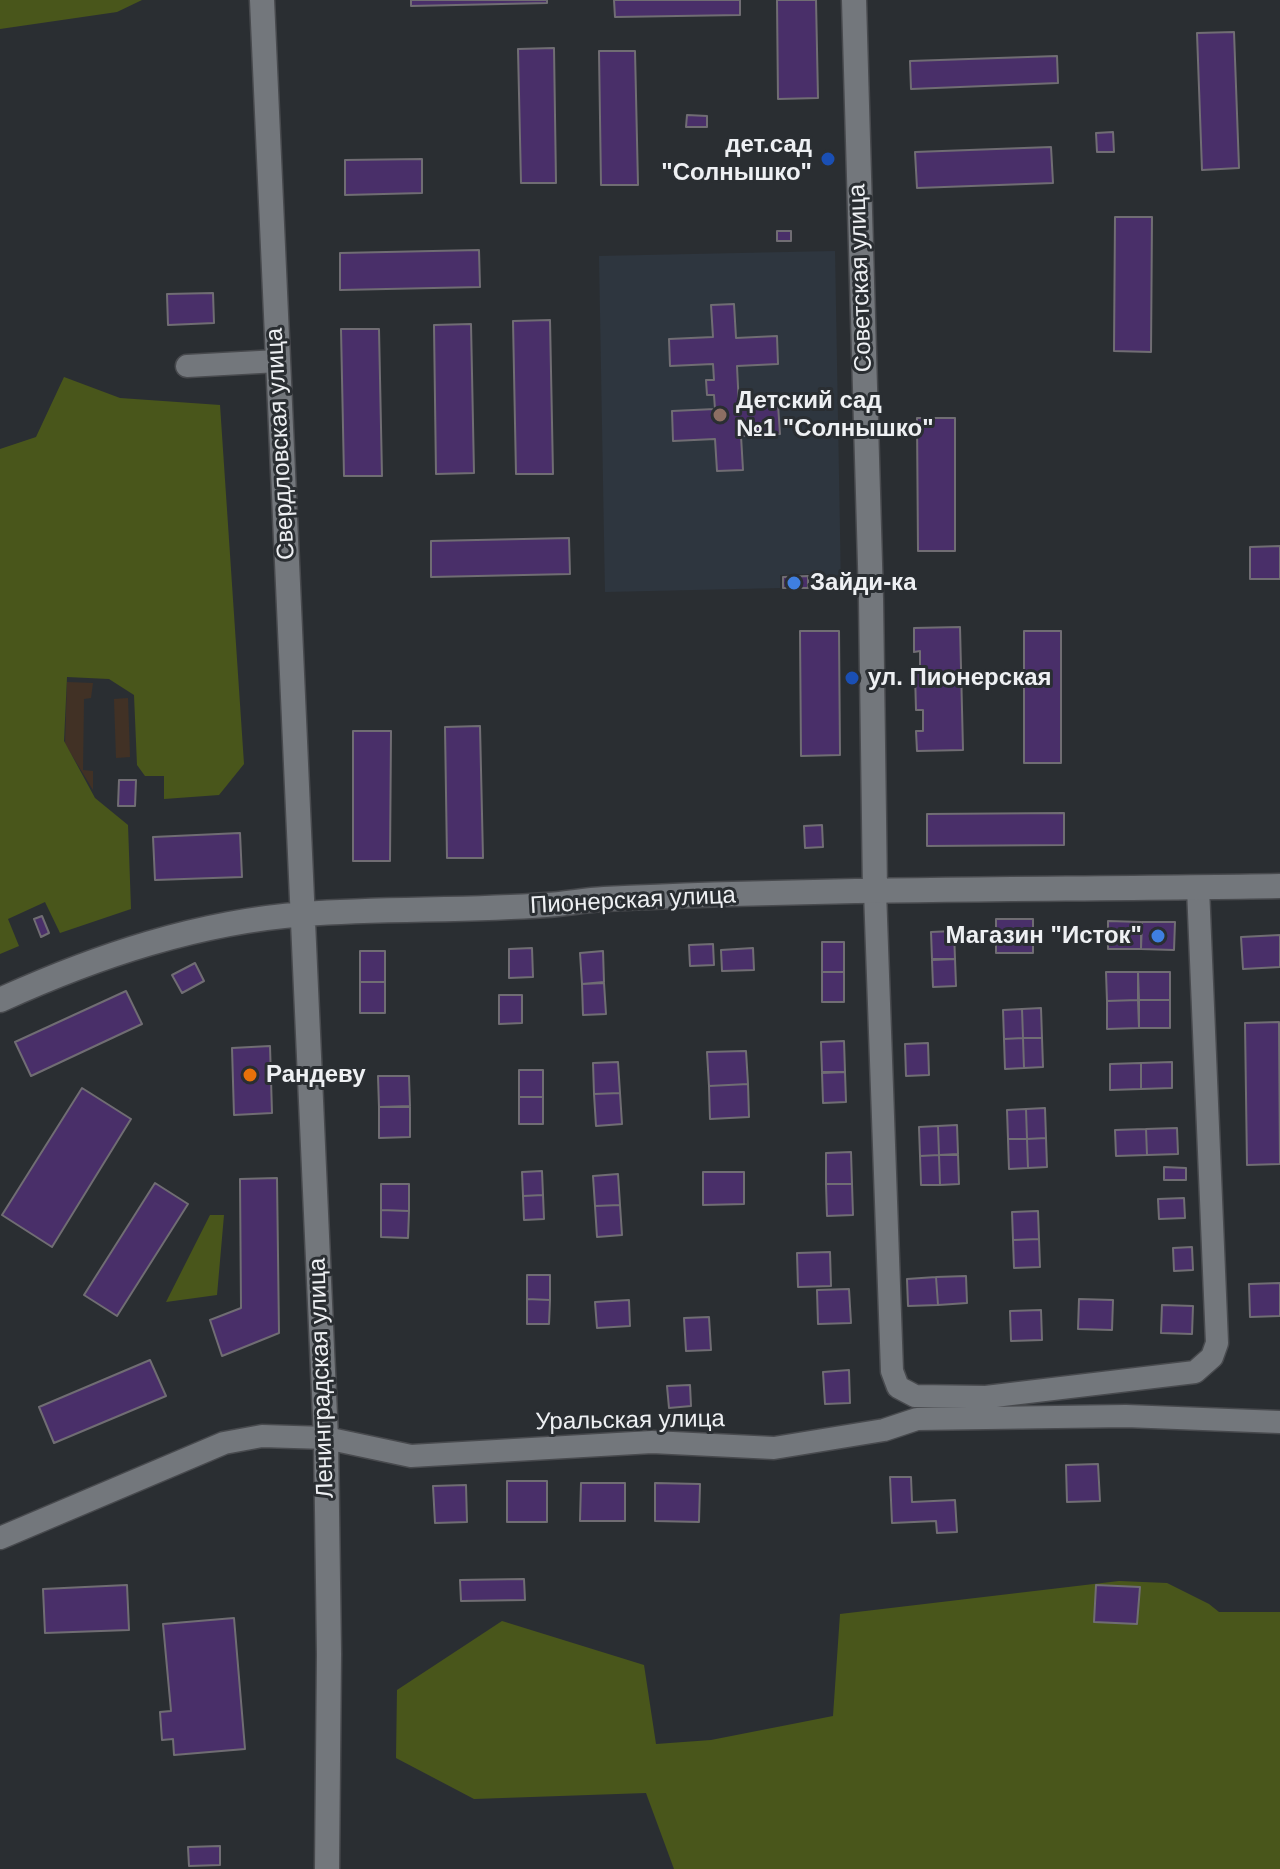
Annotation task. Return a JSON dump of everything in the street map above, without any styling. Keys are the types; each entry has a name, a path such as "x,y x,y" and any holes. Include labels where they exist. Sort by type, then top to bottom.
{"street":[{"name":"Свердловская улица","path":"262,0 302,888"},
{"name":"Советская улица","path":"854,0 871,614 875,891"},
{"path":"187,366 278,361"},
{"name":"Пионерская улица","path":"0,1000 67,970 143,943 246,922 304,914 875,891 1280,886"},
{"name":"Ленинградская улица","path":"302,888 326,1438 329,1654 327,1869"},
{"path":"875,891 892,1371 898,1387 915,1396 986,1397 1195,1372 1212,1357 1217,1343 1198,888"},
{"path":"915,1396 919,1409 917,1419"},
{"name":"Уральская улица","path":"0,1538 224,1443 262,1436 326,1438 411,1456 652,1442 774,1448 884,1430 917,1419 1126,1416 1280,1422"}],"shaded area":[{"name":"Детский сад №1 \"Солнышко\"","path":"835,251 841,589 811,590 810,574 780,575 780,588 605,592 599,256"},
{"path":"67,682 93,683 91,698 84,699 83,770 93,771 93,790 65,744"},
{"path":"128,698 130,757 116,758 114,699"}],"green space":[{"path":"0,0 142,0 117,12 0,29"},
{"path":"64,377 120,398 220,405 244,764 219,795 164,799 164,776 145,776 137,765 134,695 109,679 67,677 64,741 95,798 128,825 131,909 60,933 45,902 8,919 19,946 0,954 0,449 36,437"},
{"path":"210,1215 224,1215 217,1295 166,1302"},
{"path":"1119,1581 1167,1583 1219,1612 1280,1612 1280,1869 674,1869 646,1793 474,1799 396,1758 397,1690 502,1621 644,1665 656,1744 711,1740 833,1716 840,1614"}],"building":[{"path":"411,0 547,0 547,3 411,6"},
{"path":"614,0 740,0 740,15 615,17"},
{"path":"777,0 816,0 818,98 778,99"},
{"path":"1234,32 1239,168 1202,170 1197,33"},
{"path":"554,48 556,183 521,183 518,49"},
{"path":"599,51 635,51 638,185 601,185"},
{"path":"1057,56 1058,83 911,89 910,61"},
{"path":"687,115 707,116 707,127 686,127"},
{"path":"1113,132 1114,152 1097,152 1096,133"},
{"path":"1051,147 1053,183 917,188 915,152"},
{"path":"422,159 422,193 345,195 345,160"},
{"path":"1115,217 1152,217 1151,352 1114,351"},
{"path":"777,231 791,231 791,241 777,241"},
{"path":"479,250 480,287 340,290 340,253"},
{"path":"213,293 214,323 168,325 167,294"},
{"path":"734,304 736,338 777,336 778,364 737,366 739,407 778,405 780,434 741,436 743,470 717,471 715,439 673,441 672,411 715,409 714,395 707,395 706,380 714,380 713,364 670,366 669,339 713,337 711,305"},
{"path":"550,320 553,474 516,474 513,321"},
{"path":"471,324 474,473 436,474 434,325"},
{"path":"341,329 379,329 382,476 344,476"},
{"path":"917,418 955,418 955,551 918,551"},
{"path":"569,538 570,574 431,577 431,541"},
{"path":"1280,546 1280,579 1250,579 1250,547"},
{"path":"808,576 808,588 783,588 783,577"},
{"path":"960,627 963,750 917,751 916,731 923,731 923,710 916,710 915,673 920,673 920,651 914,652 914,628"},
{"path":"800,631 839,631 840,755 801,756"},
{"path":"1024,631 1061,631 1061,763 1024,763"},
{"path":"480,726 483,858 447,858 445,727"},
{"path":"353,731 391,731 390,861 353,861"},
{"path":"119,780 136,780 135,806 118,806"},
{"path":"1064,813 1064,845 927,846 927,814"},
{"path":"822,825 823,847 805,848 804,826"},
{"path":"240,833 242,877 155,880 153,837"},
{"path":"42,916 49,933 41,937 34,919"},
{"path":"996,919 1033,919 1033,953 996,953"},
{"path":"1108,921 1141,922 1141,949 1108,949"},
{"name":"Магазин \"Исток\"","path":"1142,922 1175,922 1174,950 1141,949"},
{"path":"954,931 955,959 932,959 931,932"},
{"path":"1280,935 1280,967 1243,969 1241,937"},
{"path":"822,942 844,942 844,972 822,972"},
{"path":"713,944 714,965 690,966 689,945"},
{"path":"532,948 533,977 509,978 509,949"},
{"path":"753,948 754,970 722,971 721,950"},
{"path":"360,951 385,951 385,982 360,982"},
{"path":"603,951 604,982 582,984 580,953"},
{"path":"955,959 956,986 933,987 932,960"},
{"path":"195,963 204,981 182,993 172,975"},
{"path":"822,972 844,972 844,1002 822,1002"},
{"path":"1106,972 1138,972 1138,1000 1107,1001"},
{"path":"1138,972 1170,972 1170,1000 1139,1000"},
{"path":"360,982 385,982 385,1013 360,1013"},
{"path":"604,983 606,1014 583,1015 582,984"},
{"path":"126,991 142,1024 31,1076 15,1042"},
{"path":"499,995 522,995 522,1023 499,1024"},
{"path":"1138,1000 1139,1028 1107,1029 1107,1001"},
{"path":"1139,1000 1170,1000 1170,1028 1139,1028"},
{"path":"1041,1008 1042,1038 1023,1038 1022,1009"},
{"path":"1022,1009 1023,1038 1004,1039 1003,1010"},
{"path":"1279,1022 1280,1164 1247,1165 1245,1023"},
{"path":"1023,1038 1024,1068 1005,1069 1004,1039"},
{"path":"1023,1038 1042,1038 1043,1067 1024,1068"},
{"path":"844,1041 845,1072 822,1072 821,1042"},
{"path":"928,1043 929,1075 906,1076 905,1044"},
{"path":"270,1046 272,1113 234,1115 232,1048"},
{"path":"746,1051 748,1084 709,1086 707,1052"},
{"path":"618,1062 620,1093 594,1094 593,1063"},
{"path":"1172,1062 1172,1088 1141,1089 1141,1063"},
{"path":"1141,1063 1141,1089 1110,1090 1110,1064"},
{"path":"519,1070 543,1070 543,1097 519,1097"},
{"path":"845,1072 846,1102 823,1103 822,1073"},
{"path":"378,1076 409,1076 410,1106 379,1107"},
{"path":"748,1084 749,1117 710,1119 709,1086"},
{"path":"82,1088 131,1119 52,1247 2,1215"},
{"path":"620,1093 622,1124 596,1126 594,1094"},
{"path":"519,1097 543,1097 543,1124 519,1124"},
{"path":"379,1107 410,1107 410,1137 379,1138"},
{"path":"1045,1108 1046,1138 1027,1139 1026,1109"},
{"path":"1026,1109 1027,1139 1008,1139 1007,1110"},
{"path":"957,1125 958,1154 939,1155 938,1126"},
{"path":"938,1126 939,1155 920,1156 919,1127"},
{"path":"1177,1128 1178,1154 1147,1155 1146,1129"},
{"path":"1146,1129 1147,1155 1116,1156 1115,1130"},
{"path":"1046,1138 1047,1167 1028,1168 1027,1139"},
{"path":"1008,1139 1027,1139 1028,1168 1009,1169"},
{"path":"851,1152 852,1184 826,1184 826,1153"},
{"path":"939,1155 958,1155 959,1184 940,1185"},
{"path":"939,1155 940,1185 921,1185 920,1156"},
{"path":"1164,1167 1186,1168 1186,1180 1164,1180"},
{"path":"542,1171 543,1195 523,1196 522,1172"},
{"path":"703,1172 744,1172 744,1204 703,1205"},
{"path":"618,1174 620,1205 595,1206 593,1176"},
{"path":"277,1178 279,1333 222,1356 210,1320 241,1308 240,1179"},
{"path":"155,1183 188,1204 117,1316 84,1295"},
{"path":"381,1184 409,1184 409,1211 381,1210"},
{"path":"826,1184 852,1184 853,1215 827,1216"},
{"path":"543,1195 544,1219 524,1220 523,1196"},
{"path":"1184,1198 1185,1218 1159,1219 1158,1199"},
{"path":"620,1205 622,1235 597,1237 595,1206"},
{"path":"381,1210 409,1211 408,1238 381,1237"},
{"path":"1038,1211 1039,1239 1013,1240 1012,1212"},
{"path":"1039,1239 1040,1267 1014,1268 1013,1240"},
{"path":"1192,1247 1193,1270 1174,1271 1173,1248"},
{"path":"830,1252 831,1286 798,1287 797,1253"},
{"path":"527,1275 550,1275 550,1300 527,1299"},
{"path":"966,1276 967,1303 938,1305 936,1277"},
{"path":"936,1277 938,1305 908,1306 907,1279"},
{"path":"1280,1283 1280,1316 1250,1317 1249,1284"},
{"path":"849,1289 851,1323 818,1324 817,1290"},
{"path":"527,1299 550,1300 549,1324 527,1324"},
{"path":"1079,1299 1113,1300 1112,1330 1078,1329"},
{"path":"629,1300 630,1326 597,1328 595,1302"},
{"path":"1162,1305 1193,1306 1192,1334 1161,1333"},
{"path":"1041,1310 1042,1340 1011,1341 1010,1311"},
{"path":"709,1317 711,1350 686,1351 684,1318"},
{"path":"150,1360 166,1396 54,1443 39,1407"},
{"path":"849,1370 850,1403 825,1404 823,1372"},
{"path":"690,1385 691,1406 669,1408 667,1386"},
{"path":"1098,1464 1100,1501 1067,1502 1066,1465"},
{"path":"890,1477 911,1477 912,1502 955,1500 957,1532 937,1533 936,1521 892,1523"},
{"path":"507,1481 547,1481 547,1522 507,1522"},
{"path":"581,1483 625,1483 625,1521 580,1521"},
{"path":"655,1483 700,1484 699,1522 655,1521"},
{"path":"466,1485 467,1522 435,1523 433,1486"},
{"path":"524,1579 525,1600 461,1601 460,1580"},
{"path":"127,1585 129,1630 45,1633 43,1589"},
{"path":"1096,1585 1140,1587 1137,1624 1094,1622"},
{"path":"234,1618 245,1749 174,1755 173,1739 162,1740 160,1712 171,1711 163,1624"},
{"path":"220,1846 220,1865 189,1866 188,1847"}],"place":[{"name":"дет.сад \"Солнышко\"","path":"828,159"},
{"name":"Детский сад №1 \"Солнышко\"","path":"720,415"},
{"name":"Зайди-ка","path":"794,583"},
{"name":"ул. Пионерская","path":"852,678"},
{"name":"Магазин \"Исток\"","path":"1158,936"},
{"name":"Рандеву","path":"250,1075"}]}
